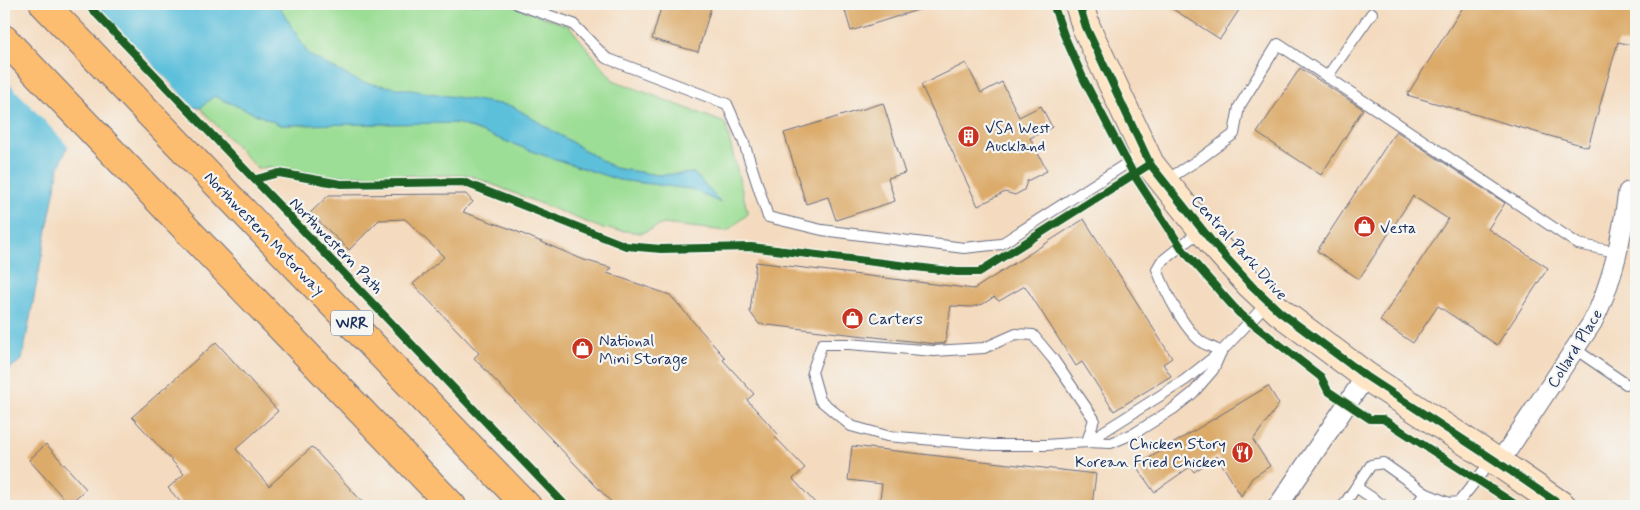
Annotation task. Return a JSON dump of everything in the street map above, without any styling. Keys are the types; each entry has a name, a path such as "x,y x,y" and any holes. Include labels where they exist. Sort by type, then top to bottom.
{"highway":[{"name":"Northwestern Motorway","path":"44,4 177,140 527,506"},
{"path":"4,39 452,506"}],"main road":[{"name":"Central Park Drive","path":"1079,4 1086,27 1150,164 1202,230 1249,283 1306,333 1366,376 1496,461 1551,503"}],"street":[{"name":"Collard Place","path":"1496,461 1575,349 1599,309 1624,223 1628,192"},
{"path":"1278,506 1366,376"}],"lane":[{"path":"517,4 573,24 606,58 727,104 743,140 768,217 822,230 964,248 1001,244 1144,152"},
{"path":"1327,77 1372,13"},
{"path":"1164,182 1234,134 1238,107 1278,44 1578,244 1616,252"},
{"path":"1202,230 1161,262 1157,269 1176,310 1189,327 1202,342 1221,352"},
{"path":"1087,442 1185,380 1221,352 1269,302"},
{"path":"1087,442 1094,419 1053,359 1033,335 1016,334 984,348 934,351 849,344 822,344 812,372 820,400 851,426 887,436 993,445 1111,443 1135,433 1173,409 1193,393 1213,370 1221,352"},
{"path":"1575,349 1626,384"},
{"path":"1343,506 1371,465 1383,463 1425,493 1449,503 1459,502 1496,461"},
{"path":"1356,487 1384,506"},
{"path":"1416,506 1425,493"}],"green space":[{"path":"125,4 508,4 569,26 613,80 725,123 748,214 727,231 663,224 642,233 601,228 469,175 330,176 281,168 257,168 200,108 214,96 281,125 457,123 540,154 619,180 691,189 720,202 694,173 658,175 614,168 512,106 360,83"}],"water":[{"path":"4,4 278,4 309,55 360,82 512,106 614,168 658,175 694,173 721,203 691,189 619,180 540,154 457,123 281,125 214,96 200,108 89,94 59,167 22,360 4,372"}],"pier":[{"path":"4,4 95,4 196,110 91,97 70,148 4,78"}],"building":[{"path":"662,4 712,4 698,52 652,39"},
{"path":"843,4 927,4 927,7 851,31"},
{"path":"1165,4 1243,4 1220,39"},
{"path":"1465,4 1489,4 1503,8 1505,4 1636,4 1636,46 1618,42 1588,147 1407,95"},
{"name":"VSA West Auckland","path":"966,63 981,93 1002,82 1019,117 1041,106 1052,127 1030,138 1047,171 1027,181 1024,190 1015,195 1005,192 978,206 921,85"},
{"path":"1300,68 1363,109 1321,175 1257,133"},
{"path":"883,103 905,173 888,178 895,201 836,220 828,197 806,204 784,133"},
{"path":"1396,131 1505,203 1488,229 1548,268 1497,345 1438,306 1413,343 1380,321 1448,219 1413,196 1359,279 1317,251"},
{"name":"National Mini Storage","path":"466,194 473,202 463,212 511,229 584,260 612,268 607,273 670,295 725,358 723,360 754,394 747,400 778,434 775,437 805,468 793,479 818,506 615,506 474,358 479,353 413,284 444,257 405,219 379,220 349,250 310,213 329,195"},
{"name":"Carters","path":"1084,219 1172,358 1163,364 1171,376 1114,411 1082,362 1076,366 1025,286 999,301 994,297 983,304 971,307 951,306 945,343 936,344 759,324 750,312 756,262 974,289"},
{"path":"216,342 278,411 236,449 269,486 312,447 366,506 184,506 168,488 184,474 132,417"},
{"path":"1268,386 1279,404 1253,440 1270,466 1252,478 1241,496 1217,456 1194,472 1190,467 1154,492 1136,466"},
{"path":"46,444 86,489 69,504 29,460"},
{"path":"852,446 1096,474 1092,506 879,506 882,484 848,480"}],"cycle path":[{"name":"Northwestern Path","path":"87,4 566,506"},
{"path":"1053,4 1064,35 1084,80 1134,175 1183,250 1239,313 1321,377 1328,391 1370,419 1383,419 1518,506"},
{"path":"1079,4 1086,27 1150,164 1213,243 1249,283 1280,312 1366,376 1562,506"},
{"path":"256,179 279,173 341,184 463,182 626,246 661,249 751,247 957,272 979,272 1150,164"}],"place":[{"name":"VSA West Auckland","path":"969,136"},
{"name":"Vesta","path":"1364,227"},
{"name":"Carters","path":"852,318"},
{"name":"National Mini Storage","path":"583,349"},
{"name":"Chicken Story Korean Fried Chicken","path":"1242,452"}]}
